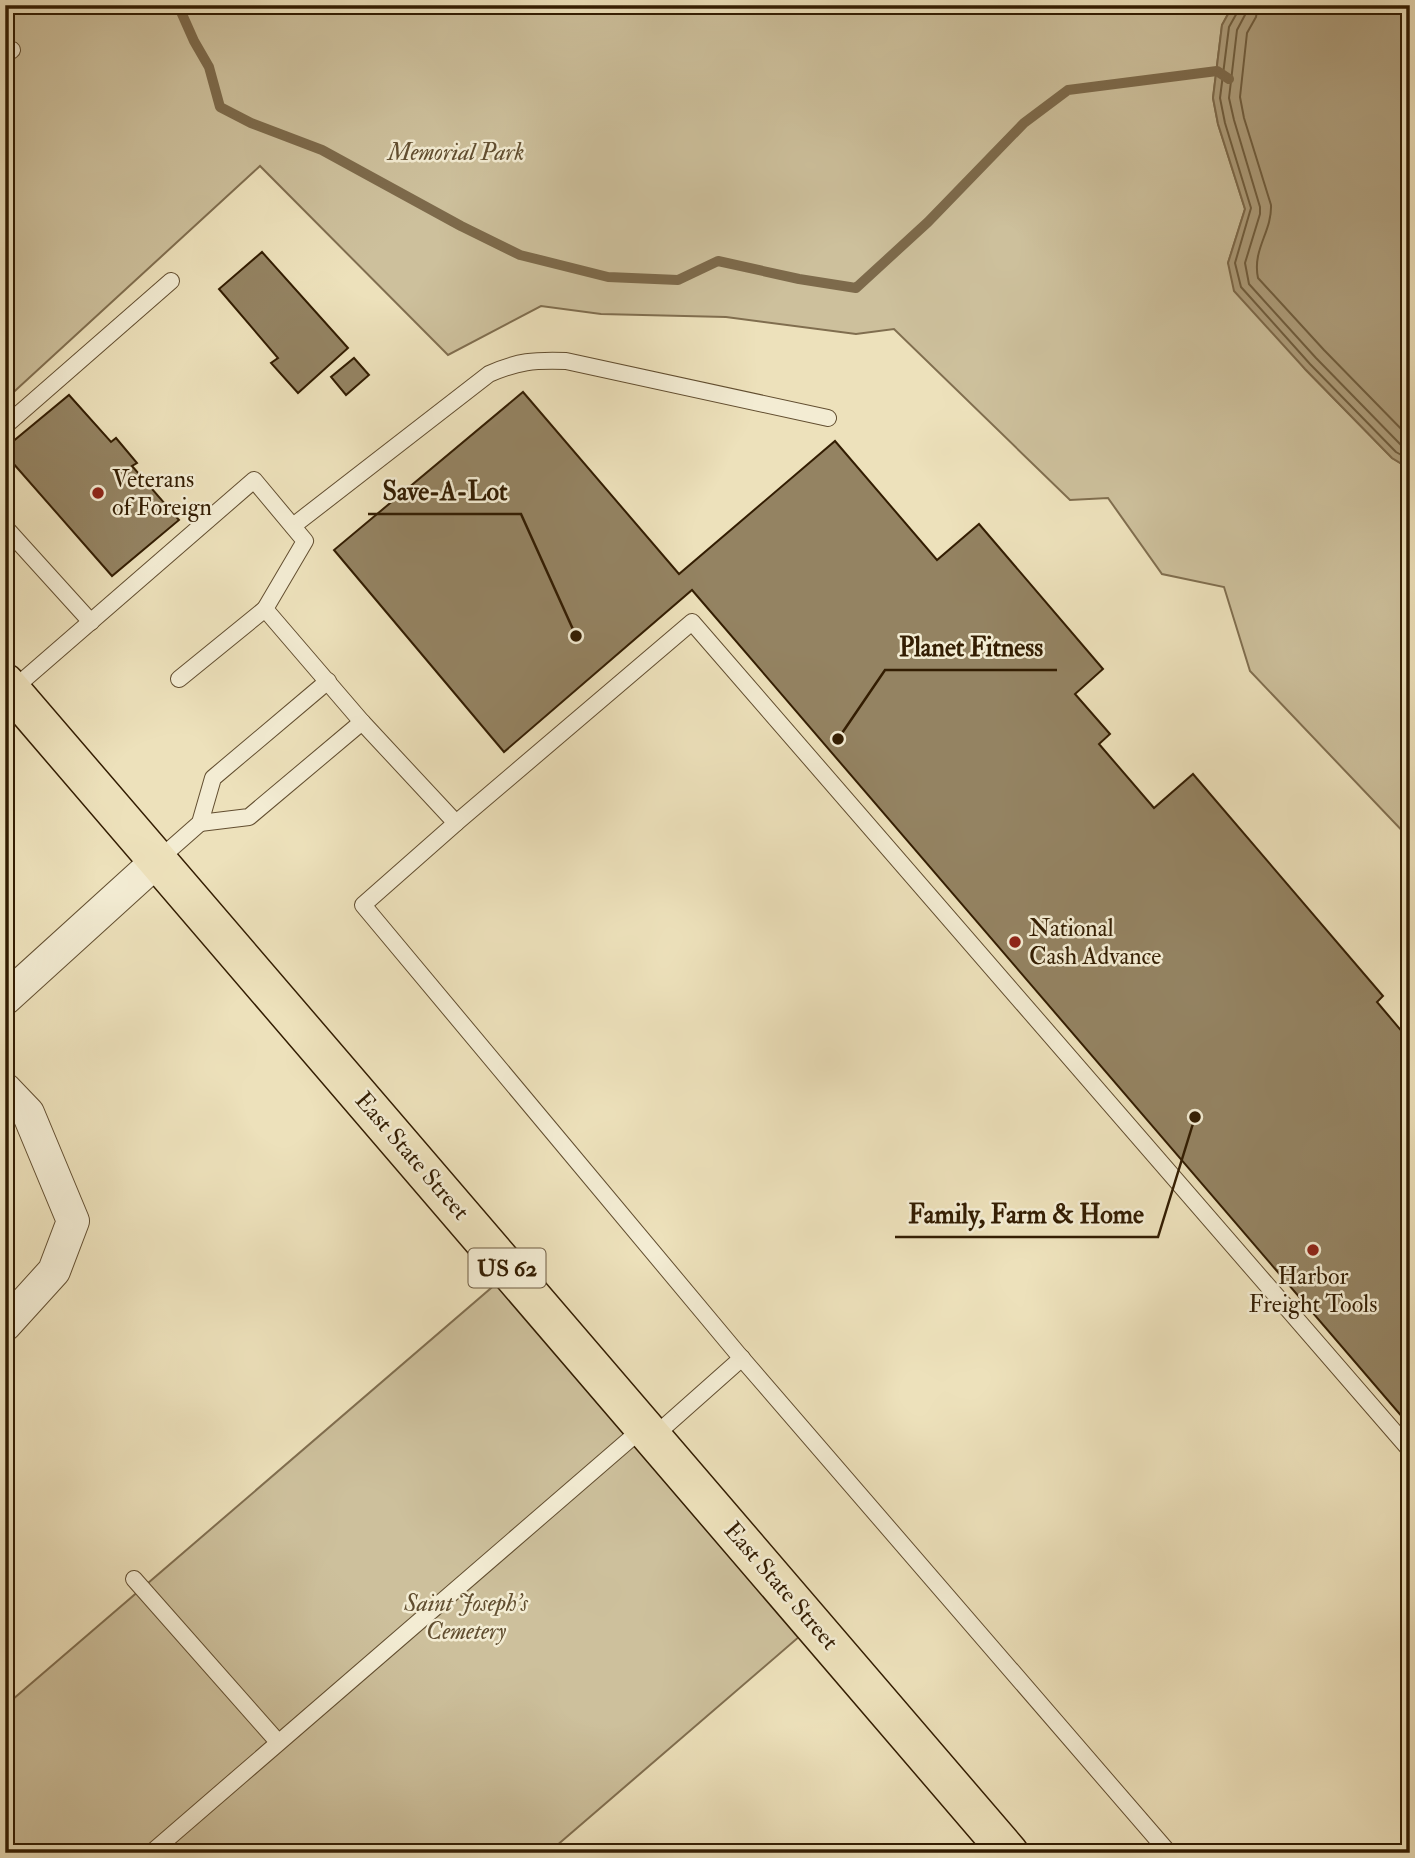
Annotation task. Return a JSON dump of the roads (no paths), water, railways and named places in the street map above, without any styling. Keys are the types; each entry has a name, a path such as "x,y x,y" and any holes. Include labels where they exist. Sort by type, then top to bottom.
{"highway":[{"name":"East State Street","path":"8,686 1009,1853"}],"street":[{"path":"5,999 158,860"},
{"path":"5,1089 28,1113 73,1221 54,1271 5,1325"}],"lane":[{"path":"5,426 171,281"},
{"path":"293,526 489,374 512,364 534,360 566,361 828,418"},
{"path":"8,686 91,622 254,480 305,541 265,609 179,679"},
{"path":"5,527 91,622"},
{"path":"265,609 362,722 456,824"},
{"path":"1169,1853 742,1358 362,905 692,622 1410,1450"},
{"path":"158,860 200,823 213,778 328,681"},
{"path":"200,823 249,817 362,722"},
{"path":"150,1853 278,1742 648,1432 742,1358"},
{"path":"134,1579 278,1742"}],"water":[{"path":"1233,5 1410,5 1410,469 1392,458 1234,291 1228,263 1245,209 1218,124 1213,98 1222,25"}],"waterway":[{"path":"178,5 209,67 220,107 251,123 322,150 520,255 608,277 678,280 718,261 799,279 856,288 928,222 1024,123 1068,90 1217,71 1229,79"}],"place":[{"name":"Veterans of Foreign","path":"98,493"},
{"name":"Save-A-Lot","path":"576,636"},
{"name":"Planet Fitness","path":"838,739"},
{"name":"National Cash Advance","path":"1015,942"},
{"name":"Family, Farm & Home","path":"1195,1117"},
{"name":"Harbor Freight Tools","path":"1313,1250"}],"park label":[{"name":"Memorial Park","path":"456,152"},
{"name":"Saint Joseph's Cemetery","path":"466,1617"}]}
